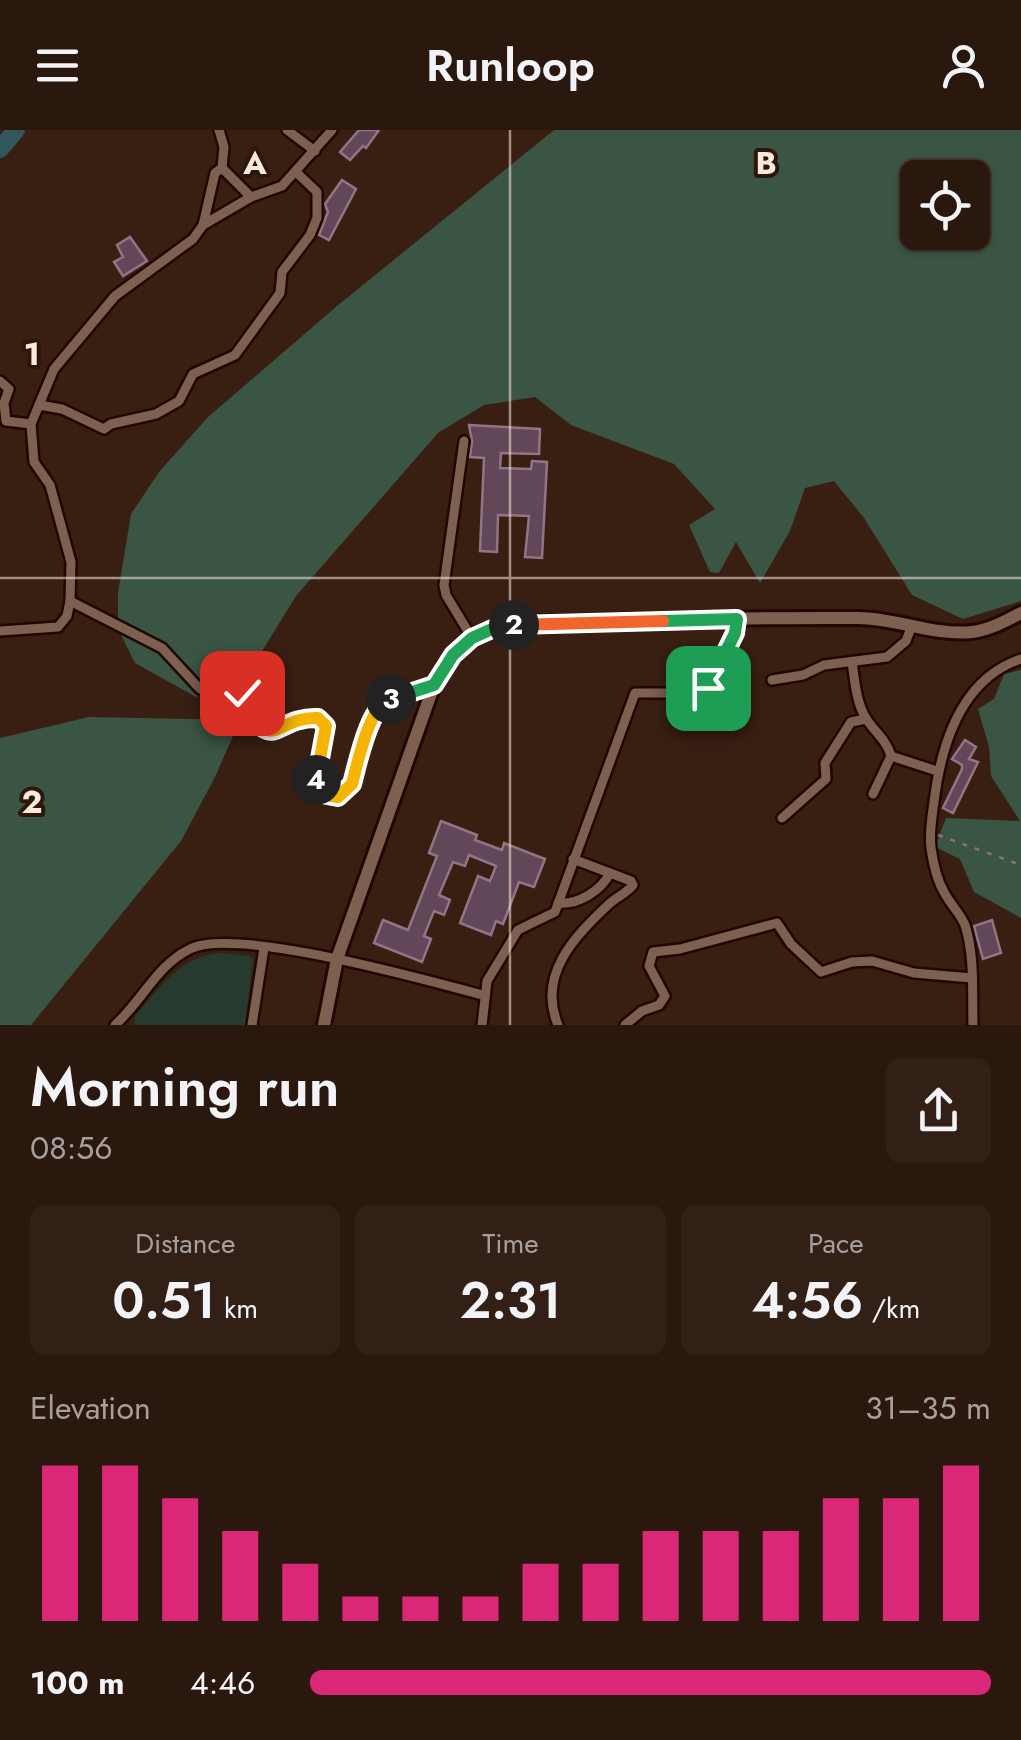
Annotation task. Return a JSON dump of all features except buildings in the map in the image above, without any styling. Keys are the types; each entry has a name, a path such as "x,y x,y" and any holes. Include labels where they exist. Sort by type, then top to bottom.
{"street":[{"path":"0,630 58,627 67,616 71,562 50,485 34,462 31,424 54,369 115,296 193,239 202,225 215,173 222,168 224,147 219,130"},
{"path":"288,130 316,151"},
{"path":"202,225 251,197 282,186 332,130"},
{"path":"222,168 251,197"},
{"path":"39,405 62,409 104,430 111,424 156,414 183,397 193,374 235,355 280,292 282,272 304,247 316,218 316,192 297,173"},
{"path":"0,381 8,389 3,422 31,424"},
{"path":"464,441 444,585 472,638"},
{"path":"70,601 162,648 200,689 237,689 254,722 264,730 278,731 309,717 318,718 326,726 315,786 322,794 338,797 352,784 373,716 384,701 434,685"},
{"path":"324,1025 337,958 434,685 453,655 472,638 492,629 522,624 737,619 863,618 972,632 996,626 1021,613"},
{"path":"482,1025 487,980 518,930 554,912 634,693 698,692 708,688 735,633 737,619"},
{"path":"772,680 803,675 824,665 887,657 906,641 912,625"},
{"path":"973,1025 972,978 963,920 944,892 930,832 936,772 948,738 981,682 1004,664 1021,658"},
{"path":"852,662 866,719 888,746 891,756 873,794"},
{"path":"782,818 826,779 824,763 851,722 866,719"},
{"path":"891,756 936,772"},
{"path":"558,1025 550,1008 553,974 570,945 612,900 633,885 632,880 573,859"},
{"path":"558,903 571,904 604,885 610,872"},
{"path":"625,1025 642,1011 659,1006 666,996 649,966 653,952 680,949 777,923 791,944 821,972 852,962 872,961 914,973 972,978"},
{"path":"114,1025 126,1020 172,962 190,949 218,943 337,958 483,995"},
{"path":"252,1025 264,948"}],"path":[{"path":"930,832 1021,865"}],"green space":[{"path":"554,130 1021,130 1021,601 963,619 912,595 864,518 834,481 805,488 790,531 760,583 736,542 719,573 710,572 689,525 715,509 674,464 571,425 535,397 484,405 438,433 296,596 259,656 196,697 135,663 118,629 118,593 131,514 159,472 208,417 337,306"},
{"path":"1021,670 1021,918 974,892 960,859 935,847 946,818 1020,821 991,776 989,747 978,709 994,699 1004,674"},
{"path":"89,717 240,720 181,841 31,1025 0,1025 0,738"},
{"path":"222,953 250,956 253,960 245,1025 134,1025 135,1016 172,974 194,960"}],"waterway":[{"path":"0,149 16,130"}],"route":[{"path":"242,693 254,722 264,730 278,731 309,717 318,718 326,726 315,786 322,794 338,797 352,784 373,716 384,701 434,685 453,655 472,638 492,629 522,624 737,619 735,633 708,688"}]}
